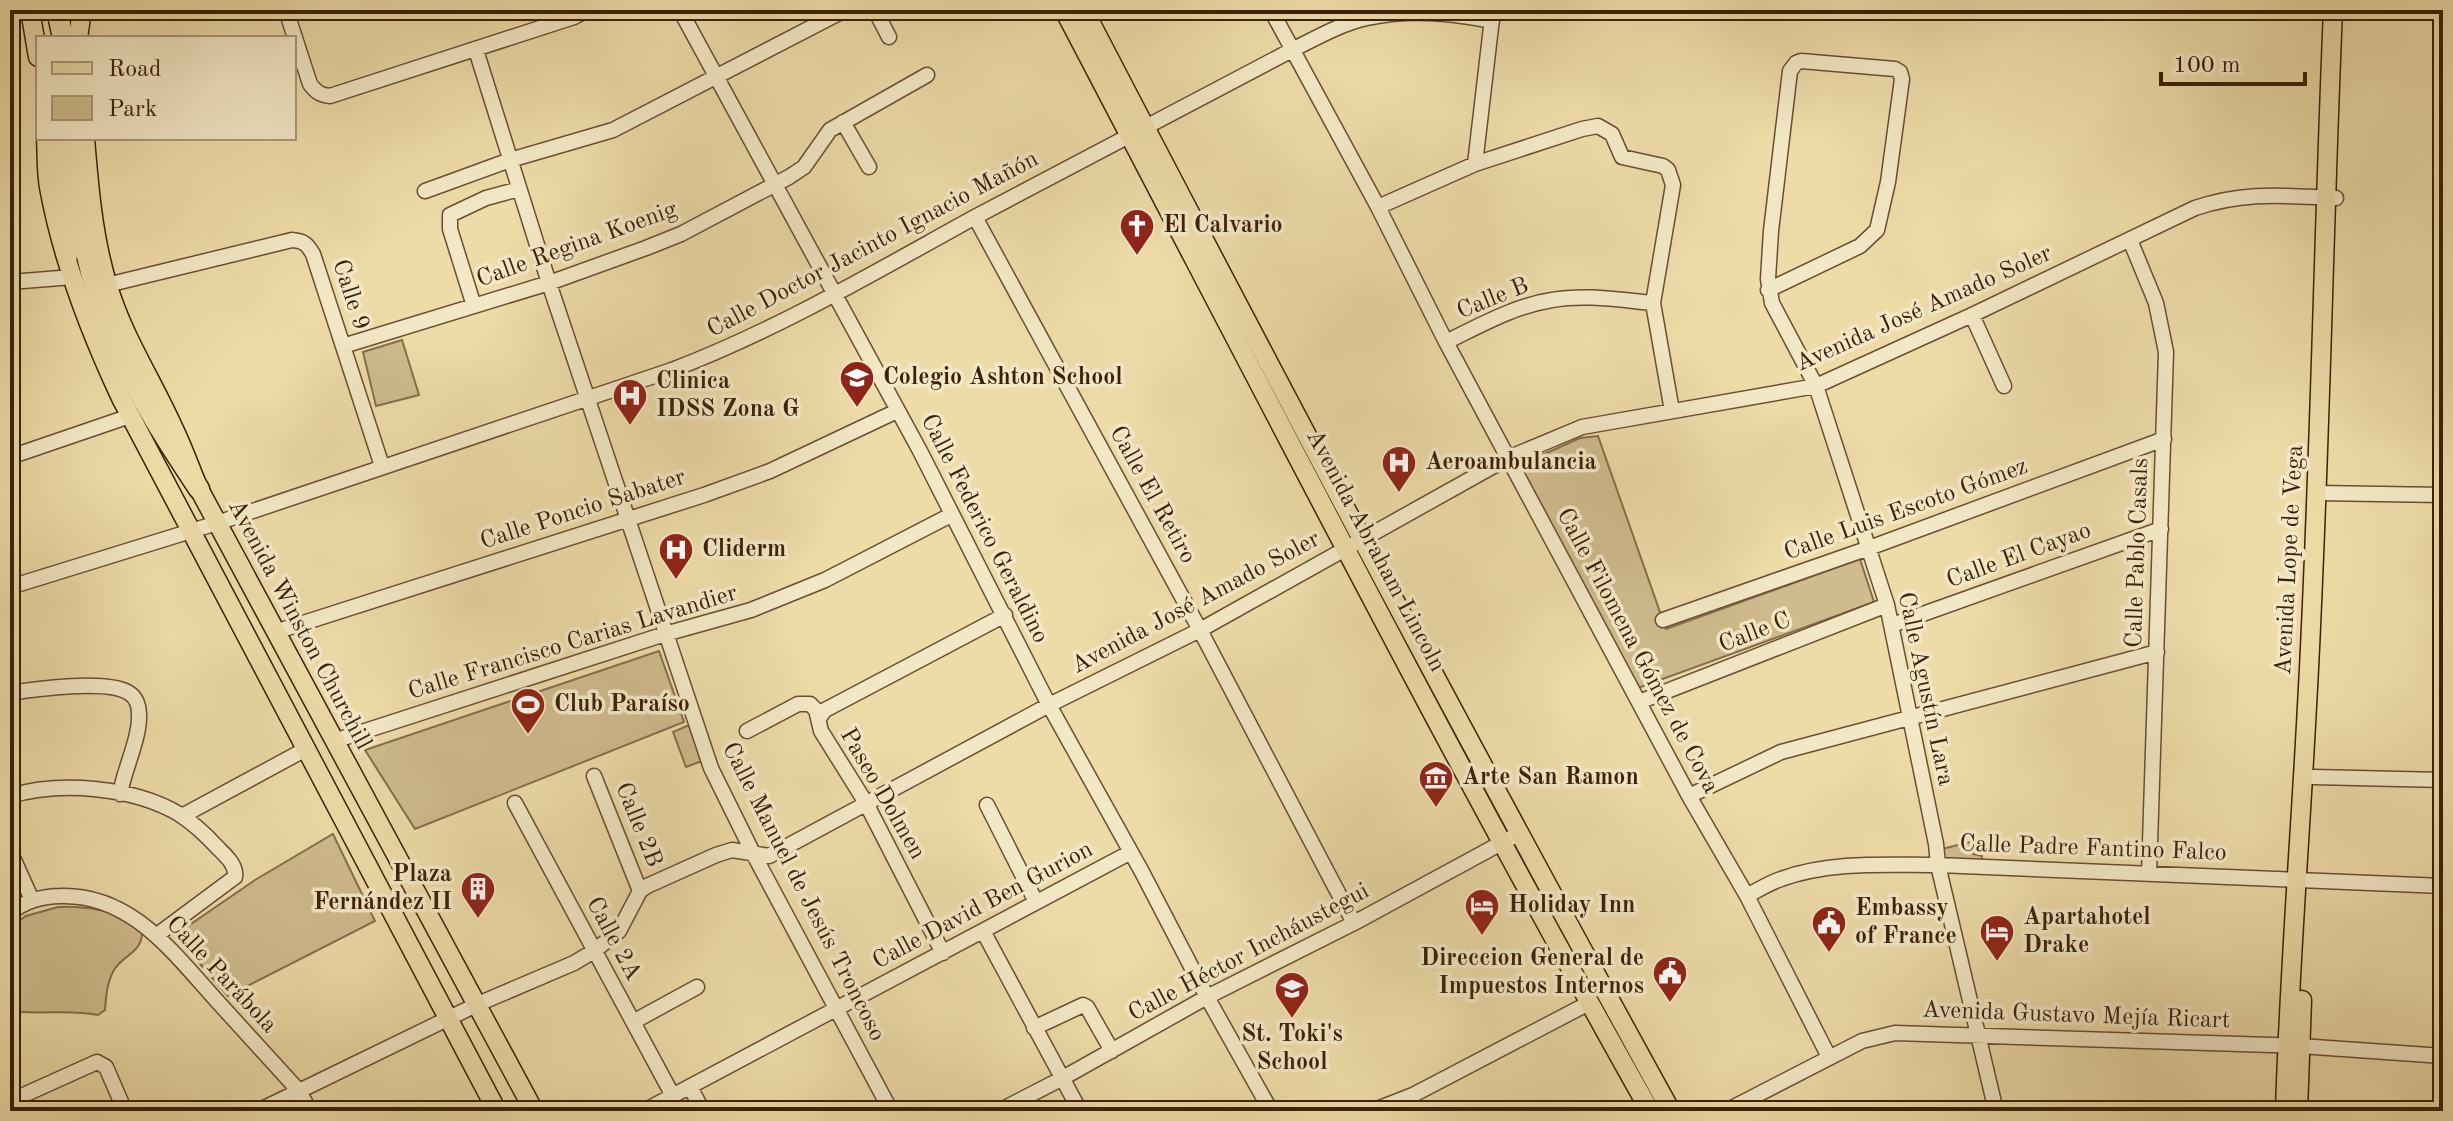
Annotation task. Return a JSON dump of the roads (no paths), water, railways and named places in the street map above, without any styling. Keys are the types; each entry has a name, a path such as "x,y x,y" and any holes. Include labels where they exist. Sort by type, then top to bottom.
{"highway":[{"path":"51,36 56,10"},
{"path":"56,10 62,36"},
{"path":"57,140 67,256"},
{"path":"71,140 78,209 114,340 160,429 199,489"}],"main road":[{"path":"78,36 81,10"},
{"name":"Avenida Abraham Lincoln","path":"1064,10 1137,132 1510,838 1589,1003 1650,1111"},
{"name":"Avenida Abraham Lincoln","path":"1084,10 1137,132"},
{"name":"Avenida Lope de Vega","path":"2301,880 2313,777 2333,10"},
{"name":"Avenida Lope de Vega","path":"2330,198 2343,10"},
{"path":"32,12 36,42"},
{"path":"46,140 49,186 73,277 102,358 497,1111"},
{"path":"85,140 101,285"},
{"name":"Avenida Winston Churchill","path":"199,489 534,1111"},
{"name":"Avenida Lope de Vega","path":"2285,1111 2294,1046 2308,705 2321,493"},
{"name":"Avenida Abraham Lincoln","path":"1510,838 1671,1111"},
{"name":"Avenida Lope de Vega","path":"2294,1046 2298,1111"}],"street":[{"path":"286,10 294,36"},
{"path":"296,41 315,91 322,96 340,95 588,10"},
{"name":"Calle Federico Geraldino","path":"680,10 897,411 1049,705 1271,1111"},
{"path":"425,191 510,160 613,130 845,10"},
{"path":"875,10 889,37"},
{"name":"Calle Filomena Gómez de Cova","path":"1271,10 1689,796 1747,896 1829,1057"},
{"name":"Calle Doctor Jacinto Ignacio Mañón","path":"10,587 217,523 730,348 1292,50 1367,14 1492,15"},
{"path":"1475,164 1492,15"},
{"name":"Calle Manuel de Jesús Troncoso","path":"476,50 549,283 711,768 891,1111"},
{"path":"1801,61 1895,69 1902,79 1888,182 1877,230 1860,246 1768,290 1771,231 1790,71 1801,61"},
{"name":"Calle Regina Koenig","path":"343,346 549,283 681,234 804,167 830,130 927,75"},
{"path":"843,122 869,167"},
{"path":"1378,207 1475,164 1598,126 1612,134 1622,157 1663,166 1668,170 1673,185 1653,303 1672,411"},
{"path":"474,306 450,229 450,215 486,198 519,189"},
{"name":"Avenida José Amado Soler","path":"640,891 716,855 736,850 769,856 1049,705 1200,630 1508,458 1582,427 1816,386 2195,208 2216,201 2242,196 2330,198"},
{"name":"Calle El Retiro","path":"975,217 1200,630 1354,923"},
{"name":"Calle 9","path":"101,285 292,240 307,245 313,254 382,466"},
{"name":"Calle Pablo Casals","path":"2130,240 2156,303 2166,352 2149,874"},
{"path":"10,282 73,277"},
{"name":"Calle Agustín Lara","path":"1768,290 1816,386 1887,605 1938,865 1996,1111"},
{"name":"Calle B","path":"1446,342 1508,312 1552,300 1582,297 1653,303"},
{"path":"1972,315 2004,386"},
{"name":"Calle Poncio Sabater","path":"275,632 704,495 770,471 897,411"},
{"path":"10,457 130,416"},
{"name":"Calle Luis Escoto Gómez","path":"1663,620 2164,439"},
{"path":"2321,493 2443,495"},
{"name":"Calle Francisco Carias Lavandier","path":"334,741 665,634 751,610 825,580 951,515"},
{"name":"Calle El Cayao","path":"1892,625 2161,529"},
{"name":"Calle C","path":"1639,702 1887,605"},
{"name":"Paseo Dolmen","path":"943,953 866,803 821,731 819,718 825,710 1005,615"},
{"path":"1689,796 1781,752 2157,652"},
{"path":"10,693 66,686 110,687 128,692 135,698 139,717 120,794"},
{"path":"747,731 804,703 816,710 819,718"},
{"path":"182,816 306,749"},
{"name":"Calle 2B","path":"594,776 640,891"},
{"path":"2313,777 2443,780"},
{"path":"10,796 60,788 86,788 120,794 154,802 182,816 215,844 232,863 237,874 157,935"},
{"name":"Calle 2A","path":"515,803 673,1096"},
{"path":"987,805 1036,902"},
{"name":"Calle Héctor Incháustegui","path":"999,1111 1207,997 1354,923 1510,838"},
{"path":"10,851 32,900"},
{"name":"Calle David Ben Gurion","path":"644,1111 1131,852"},
{"name":"Calle Padre Fantino Falco","path":"1747,896 1776,880 1812,871 1859,866 1938,865 2443,886"},
{"path":"258,1111 478,1004 574,963 619,931 640,891"},
{"name":"Calle Parábola","path":"10,913 32,900 74,895 123,910 157,935 299,1091 310,1111"},
{"path":"983,931 1080,1111"},
{"path":"633,1022 697,987"},
{"path":"1372,1111 1413,1095 1589,1003"},
{"path":"1034,1028 1083,1005 1112,1051"},
{"name":"Avenida Gustavo Mejía Ricart","path":"1726,1111 1862,1041 1895,1033 2294,1046 2443,1056"},
{"path":"16,1111 14,1103 17,1098 97,1062 106,1067 125,1111"},
{"path":"690,1087 703,1111"}],"place":[{"name":"El Calvario","path":"1137,257"},
{"name":"Colegio Ashton School","path":"857,409"},
{"name":"Clinica IDSS Zona G","path":"630,427"},
{"name":"Aeroambulancia","path":"1399,494"},
{"name":"Cliderm","path":"676,581"},
{"name":"Club Paraíso","path":"528,736"},
{"name":"Arte San Ramon","path":"1436,809"},
{"name":"Plaza Fernández II","path":"478,920"},
{"name":"Holiday Inn","path":"1482,937"},
{"name":"Embassy of France","path":"1829,954"},
{"name":"Apartahotel Drake","path":"1997,963"},
{"name":"Direccion General de Impuestos Internos","path":"1670,1004"},
{"name":"St. Toki's School","path":"1292,1020"}]}
